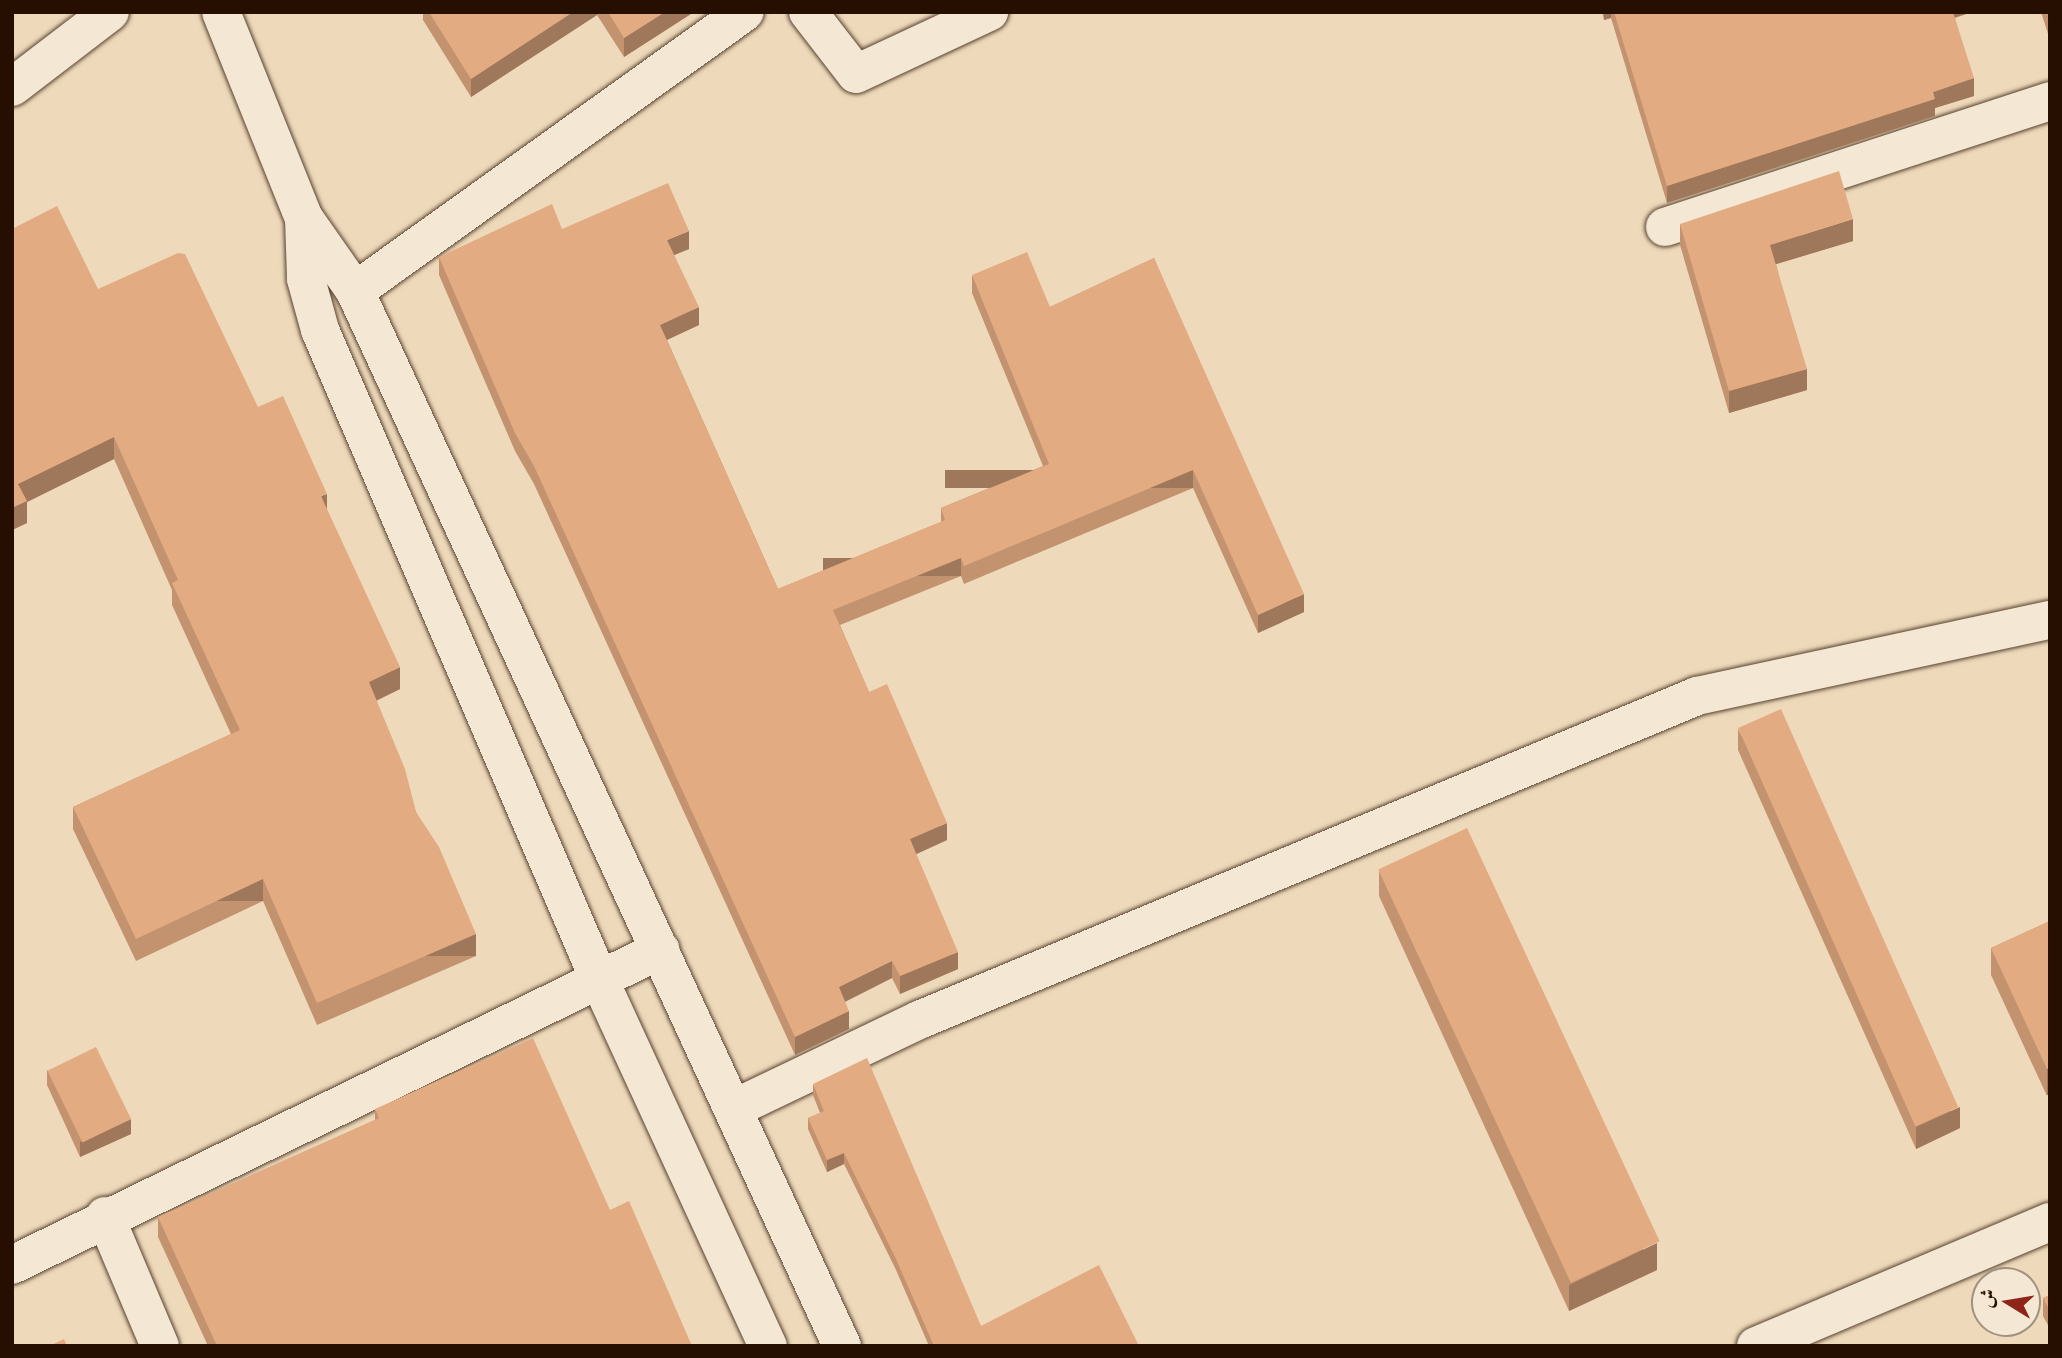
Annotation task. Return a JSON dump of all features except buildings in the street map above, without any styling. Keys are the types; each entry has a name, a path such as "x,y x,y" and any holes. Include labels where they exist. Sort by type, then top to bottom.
{"street":[{"path":"12,87 110,12"},
{"path":"221,12 304,218 355,291 842,1346"},
{"path":"355,291 744,12"},
{"path":"808,12 856,74 989,12"},
{"path":"1665,227 2050,101"},
{"path":"304,218 306,279 320,330 599,979 768,1346"},
{"path":"733,1109 919,1020 1697,696 2050,620"},
{"path":"12,1265 105,1216 660,950"},
{"path":"105,1216 160,1346"},
{"path":"1756,1346 2050,1222"}]}
